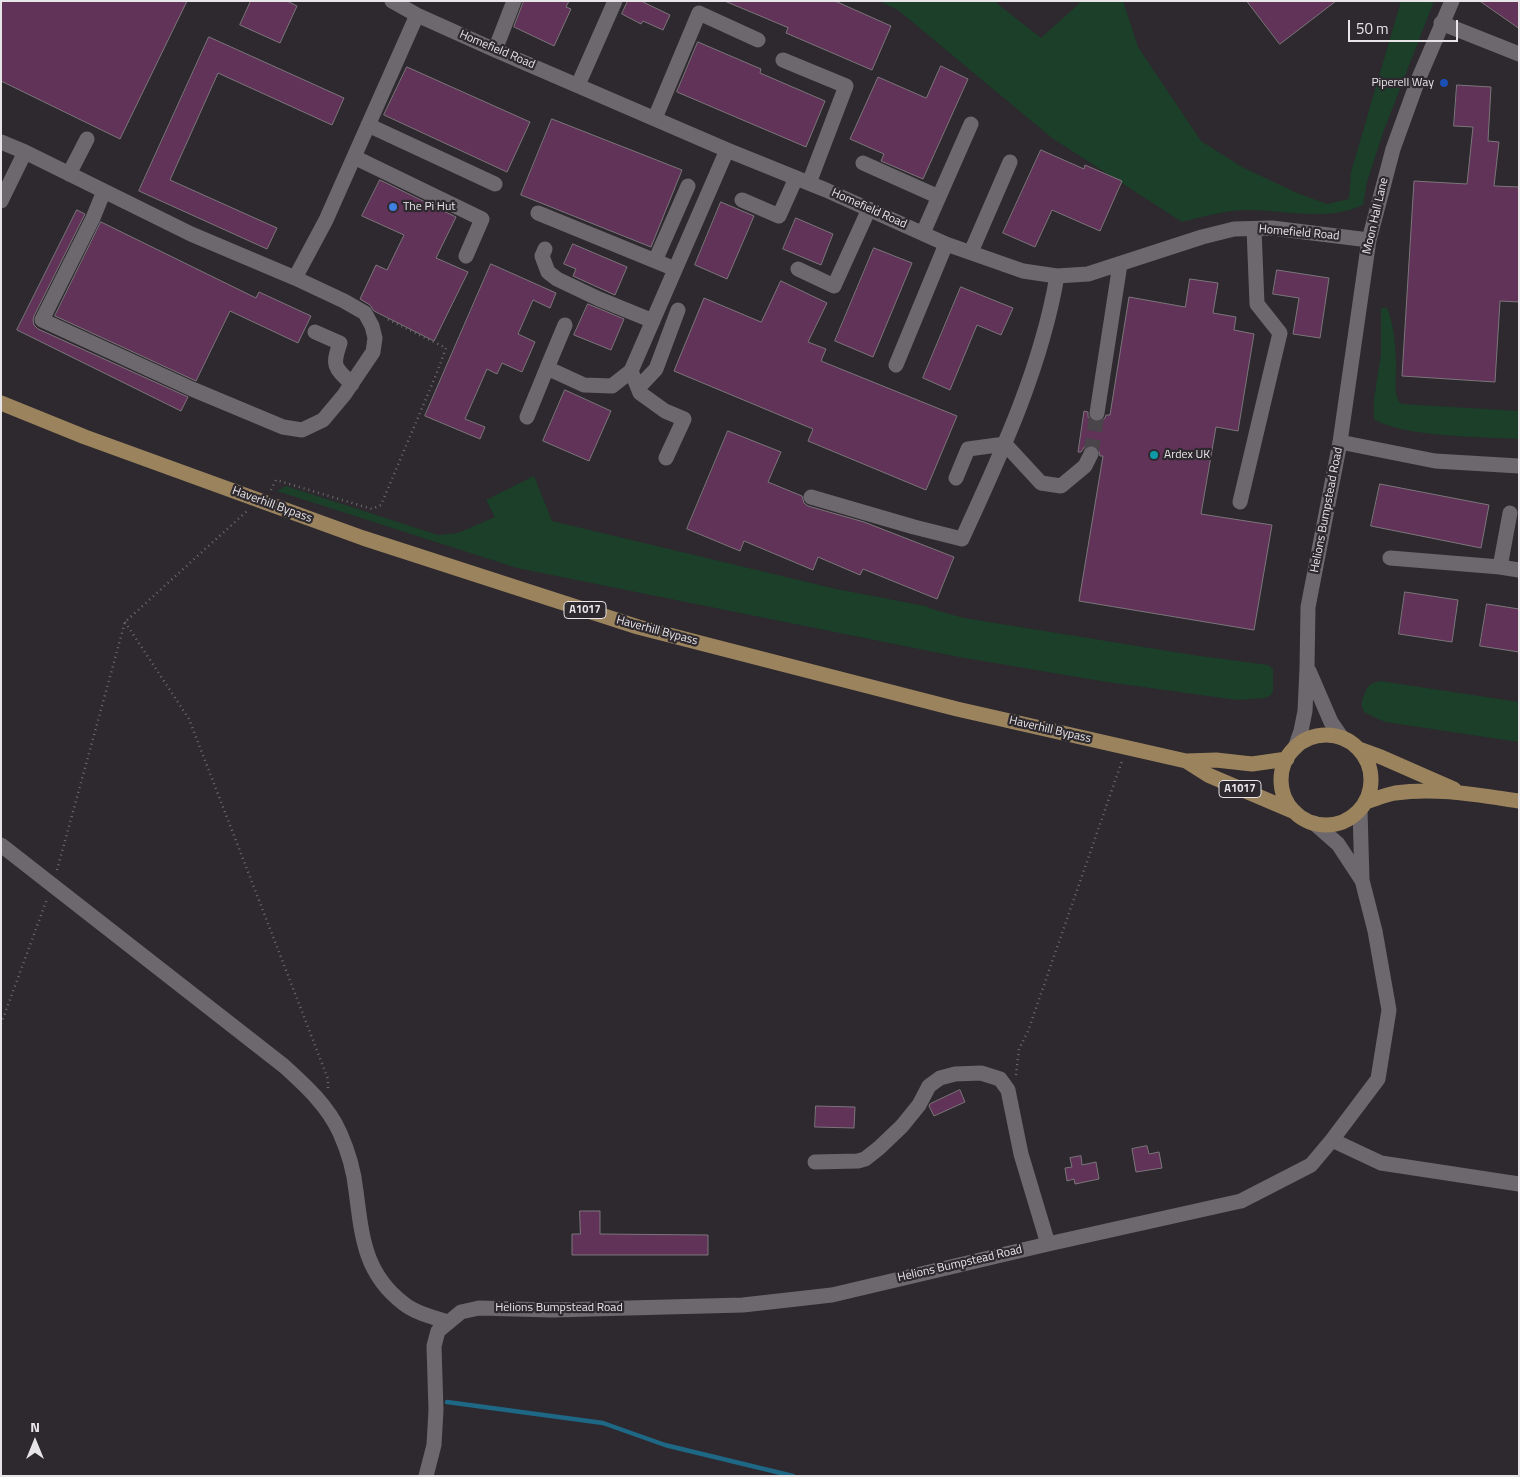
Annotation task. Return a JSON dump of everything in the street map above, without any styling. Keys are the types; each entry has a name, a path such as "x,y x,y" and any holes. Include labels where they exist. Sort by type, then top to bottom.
{"main road":[{"name":"Haverhill Bypass","path":"1,403 85,437 363,538 638,627 957,709 1186,761 1216,760 1252,764 1291,753"},
{"path":"1464,793 1359,749 1342,738 1329,735 1305,740 1291,753 1282,772 1282,787 1287,801 1304,819 1314,823 1330,824 1347,820 1363,806 1394,793 1429,791 1464,793 1519,801"},
{"path":"1359,749 1366,758 1371,780 1370,792 1363,806"},
{"name":"Haverhill Bypass","path":"1186,761 1208,775 1296,812"}],"street":[{"name":"Homefield Road","path":"392,1 417,15 495,50 727,150 802,180 946,244 1023,272 1057,276 1088,274 1202,237 1234,229 1272,228 1369,240"},
{"path":"495,50 514,1"},
{"path":"578,85 615,1"},
{"name":"Moon Hall Lane","path":"1340,442 1369,240 1393,149 1418,80 1452,1"},
{"path":"655,118 700,13 758,40"},
{"path":"295,278 326,220 417,15"},
{"path":"1441,24 1519,54"},
{"path":"742,200 779,216 802,180 846,86 784,60"},
{"path":"923,233 971,124"},
{"path":"368,125 495,184"},
{"path":"70,174 87,139"},
{"path":"1,142 25,152 70,174 191,234 295,278 365,313 372,326 375,338 373,352 344,396 323,420 302,430 283,427 192,389 42,320 93,218 104,191"},
{"path":"547,368 584,385 612,386 631,371 727,150"},
{"path":"1,201 25,152"},
{"path":"354,157 482,218 466,256"},
{"path":"970,252 1010,162"},
{"path":"863,163 939,197"},
{"path":"655,261 688,186"},
{"path":"798,268 834,286 869,209"},
{"path":"538,213 675,269"},
{"path":"1240,502 1280,333 1257,304 1254,229"},
{"path":"896,365 946,244"},
{"path":"545,249 542,256 545,265 548,272 557,279 653,321"},
{"path":"1097,413 1120,264"},
{"path":"811,497 962,539 1005,444 1038,358 1057,276"},
{"path":"638,388 656,369 678,310"},
{"path":"527,416 565,325"},
{"path":"315,332 340,343 334,359 338,370 352,384"},
{"path":"631,371 640,393 665,411 684,418 666,458"},
{"name":"Helions Bumpstead Road","path":"1291,753 1301,731 1305,711 1308,607 1340,442 1435,461 1519,466"},
{"path":"1005,444 1041,483 1062,486 1085,466 1091,454"},
{"path":"956,478 968,449 1005,444"},
{"path":"1500,567 1510,513"},
{"path":"1390,558 1519,570"},
{"name":"Helions Bumpstead Road","path":"1307,668 1331,722 1342,738"},
{"name":"Helions Bumpstead Road","path":"426,1476 434,1445 436,1410 434,1346 438,1331 461,1312 479,1308 553,1310 742,1305 832,1294 1241,1201 1311,1165 1378,1079 1389,1010 1362,880 1363,806"},
{"name":"Helions Bumpstead Road","path":"1314,823 1338,844 1362,880"},
{"path":"1,845 284,1066 314,1093 340,1132 351,1164 365,1248 374,1271 384,1286 403,1304 421,1313 448,1322"},
{"path":"815,1162 858,1161 865,1159 880,1148 902,1126 919,1105 929,1086 940,1078 954,1074 981,1073 1000,1079 1008,1090 1020,1154 1048,1244"},
{"path":"1332,1140 1382,1163 1519,1184"}],"path":[{"path":"1,1024 53,885 125,622 262,502 276,480 372,509 381,506 446,348 380,315"},
{"path":"125,622 189,719 328,1079 328,1113"},
{"path":"1016,1078 1020,1049 1028,1031 1126,748"}],"green space":[{"path":"879,1 994,1 1041,38 1082,1 1123,1 1138,47 1201,141 1242,167 1297,193 1327,204 1349,199 1351,172 1401,1 1434,1 1384,130 1367,182 1363,205 1347,211 1322,214 1253,210 1235,211 1182,222 1052,138 898,10"},
{"path":"1381,308 1387,308 1393,327 1396,389 1398,400 1401,404 1519,411 1519,439 1423,433 1387,425 1374,419 1374,399 1381,354"},
{"path":"534,476 552,521 836,589 925,606 964,618 1193,655 1268,665 1273,669 1273,691 1271,695 1265,698 1237,700 1107,682 959,657 517,568 277,491 286,486 438,535 458,533 495,517 486,500"},
{"path":"1380,681 1519,702 1519,742 1385,722 1364,712 1362,707 1362,700 1367,688 1371,684"}],"building":[{"path":"1,1 187,1 120,139 1,81"},
{"path":"251,1 287,1 297,6 280,43 240,25"},
{"path":"524,1 569,1 566,7 571,9 554,46 514,27"},
{"path":"628,1 641,1 670,15 663,30 643,21 641,24 622,14"},
{"path":"725,1 835,1 891,26 872,70 786,33 788,28"},
{"path":"1247,1 1336,1 1280,44"},
{"path":"1480,1 1519,1 1519,28"},
{"path":"209,37 344,98 332,125 218,73 170,180 277,228 267,249 139,191"},
{"path":"698,42 761,69 760,73 825,101 806,147 677,92"},
{"path":"941,66 968,79 923,179 881,161 884,154 850,139 878,77 926,98"},
{"path":"407,67 530,122 507,172 384,115"},
{"path":"1457,85 1491,87 1488,141 1499,142 1494,186 1519,187 1519,302 1500,301 1495,382 1402,376 1414,181 1467,184 1473,127 1454,126"},
{"path":"552,119 682,170 651,247 521,195"},
{"path":"1041,150 1084,169 1085,165 1122,181 1100,231 1052,210 1035,247 1003,233"},
{"path":"380,180 456,217 436,258 468,272 434,341 374,311 370,305 360,299 376,265 387,270 404,235 362,216"},
{"path":"721,202 754,216 727,279 695,265"},
{"path":"77,210 85,214 34,316 34,325 38,329 188,397 181,411 17,330"},
{"path":"796,218 833,234 821,265 783,249"},
{"path":"101,222 256,298 259,292 311,316 298,343 230,311 196,381 55,316"},
{"path":"573,244 627,267 615,295 573,276 576,269 564,264"},
{"path":"874,248 912,263 873,357 835,341"},
{"path":"491,264 556,293 550,308 533,300 518,334 535,342 522,372 502,363 497,374 487,369 465,419 485,427 480,439 425,416"},
{"path":"1277,270 1329,278 1320,338 1293,334 1299,298 1273,294"},
{"name":"Ardex UK","path":"1190,279 1218,283 1213,313 1236,317 1234,330 1254,334 1238,431 1216,427 1201,514 1272,525 1254,630 1079,601 1103,456 1100,456 1098,448 1091,445 1085,446 1081,452 1078,452 1084,411 1088,412 1088,417 1095,422 1101,422 1106,415 1110,415 1129,297 1185,307"},
{"path":"781,281 827,303 808,342 826,349 821,361 957,416 926,490 808,441 813,429 674,371 704,298 761,322"},
{"path":"961,287 1013,308 1001,335 977,325 950,390 923,378"},
{"path":"588,304 624,319 611,350 574,335"},
{"path":"565,390 611,411 589,461 543,441"},
{"path":"728,431 781,452 768,482 802,496 804,503 808,506 864,522 954,557 937,599 863,569 860,575 818,557 813,570 744,541 740,551 687,529"},
{"path":"1380,484 1489,505 1481,548 1371,526"},
{"path":"1405,592 1458,600 1452,642 1399,634"},
{"path":"1487,604 1519,609 1519,652 1480,646"},
{"path":"960,1090 965,1102 934,1116 929,1106 930,1104"},
{"path":"816,1106 855,1107 854,1128 815,1127"},
{"path":"1147,1146 1149,1154 1159,1152 1162,1168 1136,1172 1132,1149"},
{"path":"1081,1156 1082,1165 1096,1162 1099,1179 1075,1184 1074,1179 1067,1181 1065,1168 1072,1167 1070,1158"},
{"path":"580,1211 600,1211 600,1234 708,1235 708,1255 572,1255 572,1234 580,1234"}],"waterway":[{"path":"447,1402 603,1423 665,1445 793,1476"}],"tunnel":[{"path":"1091,454 1097,413"}],"place":[{"name":"Piperell Way","path":"1444,83"},
{"name":"The Pi Hut","path":"393,207"},
{"name":"Ardex UK","path":"1154,455"}]}
